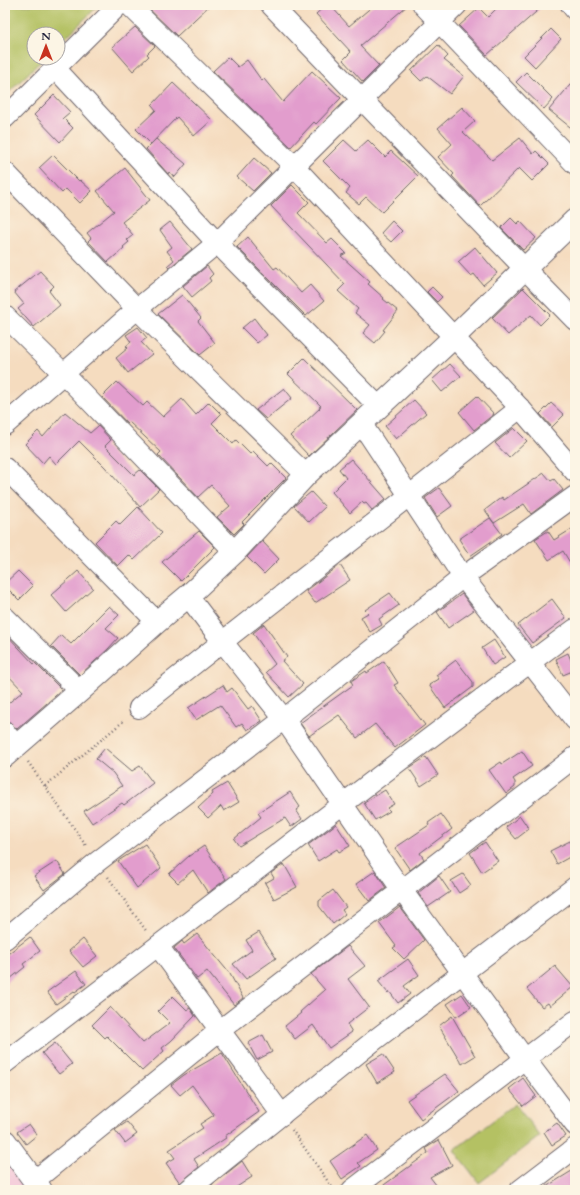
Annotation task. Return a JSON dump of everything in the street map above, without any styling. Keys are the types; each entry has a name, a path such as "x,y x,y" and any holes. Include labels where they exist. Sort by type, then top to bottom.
{"street":[{"path":"5,118 120,5"},
{"path":"129,5 294,166 520,408 575,472"},
{"path":"271,5 575,320"},
{"path":"423,5 575,164"},
{"path":"5,425 137,309 217,243 457,5"},
{"path":"570,5 575,10"},
{"path":"55,68 217,243 379,407"},
{"path":"5,172 137,309 306,476"},
{"path":"9,745 80,692 188,596 234,552 306,476 454,337 575,220"},
{"path":"5,316 63,373 234,552"},
{"path":"139,708 222,641 410,496 520,408"},
{"path":"361,423 463,577 575,720"},
{"path":"5,468 157,622"},
{"path":"5,939 97,862 284,719 463,577 575,496"},
{"path":"188,596 284,719 402,889 525,1059 575,1125"},
{"path":"5,617 80,692"},
{"path":"5,1063 343,803 575,629"},
{"path":"5,1141 37,1185 219,1031 575,757"},
{"path":"188,1190 376,1039 575,888"},
{"path":"158,946 282,1115"},
{"path":"352,1190 575,1021"},
{"path":"520,1190 575,1148"}],"path":[{"path":"45,786 139,708"},
{"path":"9,745 45,786 97,862 158,946"},
{"path":"282,1115 334,1190"}],"shaded area":[{"path":"5,1159 28,1190 5,1190"}],"green space":[{"path":"5,5 99,5 66,37 66,26 26,26 26,66 36,66 5,96"},
{"path":"515,1104 540,1136 479,1183 454,1150"}],"building":[{"path":"145,5 210,5 177,36"},
{"path":"326,5 330,5 349,26 374,5 408,5 360,46 379,66 363,82 343,60 351,52 316,14"},
{"path":"500,5 544,5 487,55 459,26 479,8 488,17"},
{"path":"135,27 155,46 147,54 149,56 133,71 112,47"},
{"path":"551,29 561,39 535,67 524,56"},
{"path":"438,45 448,56 444,60 464,76 450,94 427,76 421,81 411,71"},
{"path":"228,57 238,67 247,60 262,81 264,79 283,102 312,71 341,98 316,124 314,122 291,147 213,71"},
{"path":"526,72 553,99 544,109 516,82"},
{"path":"575,79 575,131 549,110"},
{"path":"173,83 212,120 194,136 177,117 151,144 136,129 156,110 152,105"},
{"path":"54,95 70,112 63,118 73,128 60,142 34,115"},
{"path":"462,107 475,121 463,132 492,160 520,138 533,154 536,151 549,164 532,181 519,168 480,206 452,176 454,174 438,157 452,144 438,128"},
{"path":"156,139 186,164 175,177 169,172 168,174 146,149"},
{"path":"344,140 356,151 368,140 385,157 391,151 418,176 382,212 366,197 359,204 346,193 350,188 323,161"},
{"path":"53,155 79,181 80,180 92,191 80,203 66,189 62,193 39,168"},
{"path":"254,158 271,173 253,191 237,177"},
{"path":"125,168 150,200 122,222 133,235 127,240 129,242 123,247 124,248 108,262 88,241 91,238 87,233 114,211 97,191"},
{"path":"292,185 309,202 298,213 327,243 332,239 346,253 341,256 370,282 368,284 384,298 383,299 398,311 375,343 363,333 370,325 355,313 358,309 338,291 345,284 271,206"},
{"path":"511,218 517,224 520,221 536,238 523,250 501,228"},
{"path":"392,221 402,231 391,242 381,233"},
{"path":"170,222 192,249 169,268 167,266 174,260 167,251 172,247 160,230"},
{"path":"248,237 274,269 277,267 301,293 310,285 324,301 306,316 237,247"},
{"path":"475,247 497,273 483,285 474,274 471,276 458,262"},
{"path":"207,266 213,274 209,278 211,281 192,297 183,286"},
{"path":"40,271 54,286 49,291 60,305 34,327 18,309 24,304 14,292"},
{"path":"432,287 442,297 437,302 427,292"},
{"path":"523,288 550,315 540,325 531,315 508,335 492,318"},
{"path":"182,295 201,318 198,321 215,343 200,355 158,314"},
{"path":"254,318 267,335 257,343 242,328"},
{"path":"138,327 147,338 141,342 152,354 128,373 116,358 128,348 126,346 131,342 126,335"},
{"path":"304,358 357,410 309,456 290,436 321,406 288,374"},
{"path":"450,364 461,376 442,392 432,380"},
{"path":"117,382 143,406 147,402 163,417 182,399 196,415 209,402 221,414 212,423 233,444 236,440 250,454 253,451 268,466 271,463 286,478 242,522 244,524 234,534 217,517 230,506 211,485 198,497 158,455 161,452 129,422 127,423 102,397"},
{"path":"284,388 292,398 266,419 256,410"},
{"path":"477,396 494,414 474,430 459,412"},
{"path":"414,400 426,413 396,439 385,426"},
{"path":"551,403 564,415 552,427 540,414"},
{"path":"65,412 90,433 98,426 111,440 105,446 134,475 140,470 159,489 140,507 105,467 79,441 56,464 49,456 43,463 25,444 38,431 43,437"},
{"path":"514,428 527,441 509,458 495,443"},
{"path":"351,459 386,499 372,510 366,503 364,504 362,502 350,513 332,492 346,478 339,469"},
{"path":"544,473 551,481 554,479 563,490 531,514 524,504 494,523 485,510 502,497 504,500"},
{"path":"439,488 452,506 437,517 425,498"},
{"path":"311,492 325,507 309,522 294,506"},
{"path":"138,507 162,533 134,560 129,555 118,566 95,542 116,521 120,525"},
{"path":"490,518 502,534 470,556 459,539"},
{"path":"575,527 575,571 563,551 549,560 535,539 548,531 554,540"},
{"path":"199,531 215,547 181,581 162,562"},
{"path":"262,541 279,559 264,574 247,557"},
{"path":"340,565 350,580 315,603 306,591"},
{"path":"18,571 33,586 19,600 5,586 5,583"},
{"path":"78,571 93,588 66,612 51,595"},
{"path":"390,593 399,605 379,619 382,625 370,632 361,617 368,613 365,610"},
{"path":"462,594 474,610 448,628 437,612"},
{"path":"552,599 566,618 532,643 518,625"},
{"path":"109,606 119,615 106,628 118,638 80,675 51,646 61,635 71,644"},
{"path":"264,624 287,657 282,661 303,684 289,697 266,672 275,664 253,633"},
{"path":"5,633 34,664 35,663 62,690 17,729 10,722 5,721 5,706 23,691 5,672"},
{"path":"494,640 505,657 493,665 482,648"},
{"path":"568,653 575,670 563,675 556,659"},
{"path":"456,660 473,682 473,687 445,708 429,685 439,679 436,675"},
{"path":"384,661 398,683 394,685 425,725 395,748 375,724 357,738 339,715 309,736 300,723 353,685 351,681 366,671 367,673"},
{"path":"223,685 227,692 232,688 248,709 252,706 262,721 247,730 242,723 236,727 220,705 196,720 188,708"},
{"path":"105,748 132,771 140,766 153,783 124,805 122,803 92,823 84,811 122,786 113,773 96,759"},
{"path":"522,751 532,766 513,779 515,782 515,787 506,794 489,770 501,762 502,764"},
{"path":"426,757 438,775 421,786 409,768"},
{"path":"227,783 239,802 224,811 221,806 208,818 198,808 213,794 212,792"},
{"path":"385,790 394,804 387,808 390,811 375,820 364,803"},
{"path":"290,792 300,807 296,810 302,819 291,827 285,818 239,846 234,839 261,817 258,813"},
{"path":"441,814 452,829 420,853 424,859 410,870 395,848 429,825 428,823"},
{"path":"520,816 529,829 516,839 506,827"},
{"path":"336,824 350,846 339,852 337,849 318,861 308,845"},
{"path":"570,841 575,850 575,854 557,864 550,851"},
{"path":"485,842 498,861 482,872 470,853"},
{"path":"145,844 161,868 137,888 118,861"},
{"path":"204,846 226,879 208,893 193,870 178,883 169,874 189,856"},
{"path":"57,861 65,874 44,890 34,876"},
{"path":"284,864 297,887 274,899 265,883 274,878 271,873"},
{"path":"375,871 386,888 369,901 356,884"},
{"path":"463,874 471,885 459,893 451,881"},
{"path":"439,876 450,892 428,907 418,893"},
{"path":"333,890 346,907 342,910 345,914 333,924 319,906 319,901"},
{"path":"400,907 424,940 404,959 393,948 396,946 379,923"},
{"path":"259,932 276,958 246,979 233,964 252,950 246,940"},
{"path":"197,934 230,974 243,998 234,1005 207,971 197,979 174,948 182,941 184,944"},
{"path":"30,937 40,951 23,964 25,967 5,983 5,956"},
{"path":"83,939 97,956 83,967 69,951"},
{"path":"348,946 365,966 348,979 369,1007 347,1024 352,1032 329,1048 313,1025 295,1039 285,1026 325,990 311,974"},
{"path":"408,959 419,975 404,986 410,994 398,1003 389,991 388,993 378,981"},
{"path":"555,966 573,987 550,1006 548,1003 542,1007 527,989"},
{"path":"76,971 86,984 56,1004 47,992"},
{"path":"462,994 471,1007 456,1017 447,1004"},
{"path":"173,996 187,1010 190,1008 195,1016 171,1041 162,1048 164,1051 142,1071 107,1036 105,1038 92,1025 110,1007 143,1043 170,1023 158,1011"},
{"path":"452,1016 475,1056 462,1064 439,1026"},
{"path":"263,1035 272,1052 257,1060 248,1043"},
{"path":"55,1043 72,1064 59,1074 42,1053"},
{"path":"222,1053 259,1112 225,1136 226,1138 194,1159 199,1167 180,1183 166,1163 175,1158 169,1150 203,1128 200,1124 214,1115 192,1085 180,1095 171,1085 184,1075"},
{"path":"383,1054 395,1072 377,1083 366,1064"},
{"path":"445,1074 459,1091 421,1119 407,1100"},
{"path":"523,1078 536,1096 523,1106 509,1089"},
{"path":"127,1122 137,1134 125,1143 115,1130"},
{"path":"557,1123 566,1136 552,1145 544,1132"},
{"path":"29,1124 37,1135 26,1144 17,1132"},
{"path":"367,1135 377,1150 358,1163 361,1166 342,1179 330,1161"},
{"path":"439,1140 452,1165 430,1177 440,1190 377,1190 428,1153 426,1148"},
{"path":"242,1161 252,1177 232,1190 206,1190"},
{"path":"575,1169 575,1190 541,1190"}]}
